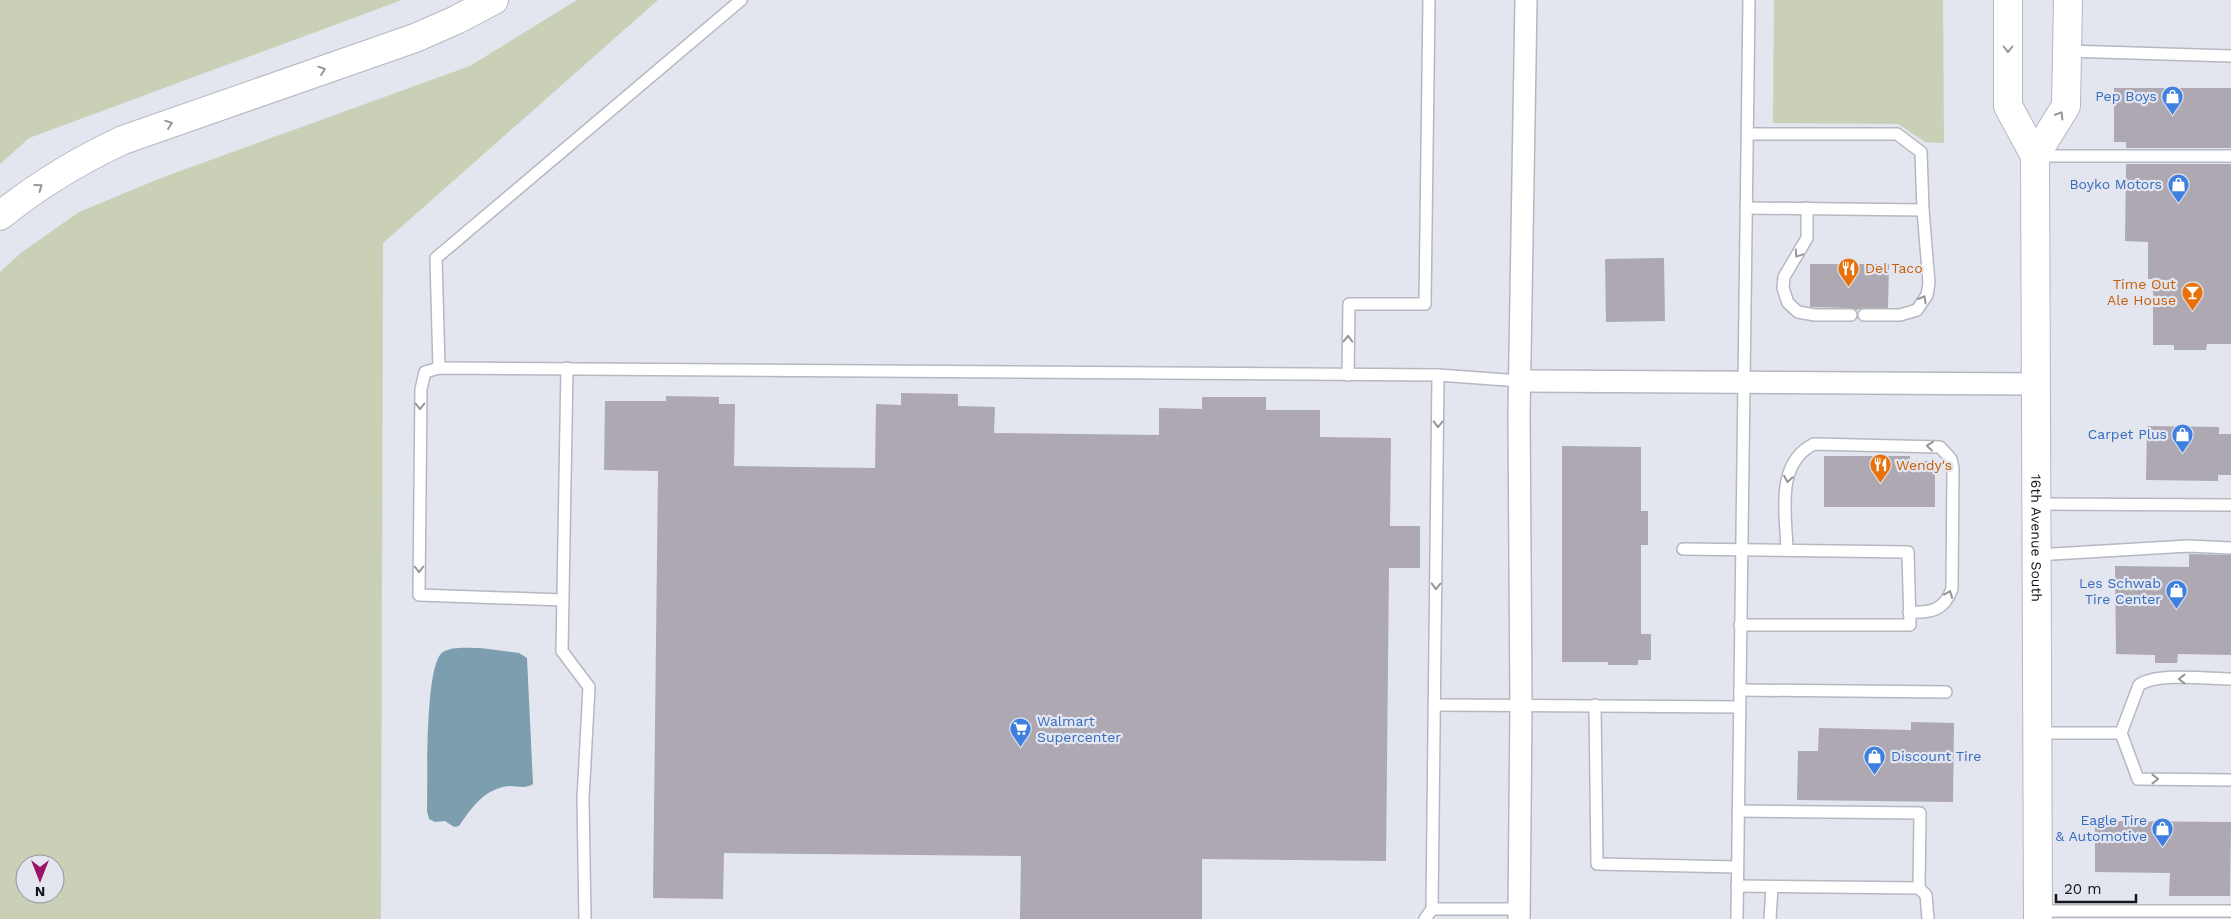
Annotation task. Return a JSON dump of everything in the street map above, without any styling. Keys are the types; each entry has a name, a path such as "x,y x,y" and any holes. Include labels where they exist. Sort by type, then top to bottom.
{"main road":[{"path":"0,216 46,182 83,159 123,140 415,38 456,20 494,0"},
{"name":"16th Avenue South","path":"2008,0 2008,106 2035,156 2038,915"},
{"path":"2035,156 2066,106 2068,0"}],"street":[{"path":"1519,914 1521,706 1520,381 1526,0"},
{"path":"1520,381 2036,384"}],"lane":[{"path":"439,368 436,258 741,0"},
{"path":"1348,375 1349,304 1425,304 1428,0"},
{"path":"1737,919 1749,0"},
{"path":"2067,51 2231,56"},
{"path":"1748,134 1897,134 1921,152 1923,210 1929,283 1927,295 1917,310 1900,315 1864,315"},
{"path":"2035,156 2231,156"},
{"path":"1746,208 1923,210"},
{"path":"1807,208 1807,238 1784,277 1783,288 1788,303 1798,312 1815,315 1851,315"},
{"path":"562,600 419,595 420,390 425,372 439,368 567,368 1438,375 1520,381"},
{"path":"567,368 562,651 589,687 583,799 585,919"},
{"path":"1424,919 1432,909 1438,375"},
{"path":"1787,550 1786,478 1792,464 1806,448 1814,444 1940,447 1952,459 1953,468 1952,589 1943,604 1930,612 1910,612"},
{"path":"2036,504 2231,505"},
{"path":"2036,555 2188,546 2231,548"},
{"path":"1683,549 1908,552 1910,625 1740,625"},
{"path":"2231,679 2161,679 2143,682 2139,685 2121,733 2138,779 2231,780"},
{"path":"1740,690 1946,692"},
{"path":"1434,705 1739,707"},
{"path":"1595,706 1596,864 1737,867"},
{"path":"2037,733 2121,733"},
{"path":"1738,811 1920,813 1919,888"},
{"path":"1737,886 1919,888 1926,895 1928,919"},
{"path":"1770,919 1772,887"},
{"path":"1432,909 1519,914"},
{"path":"2038,915 2185,915 2231,911"}],"green space":[{"path":"0,0 402,0 29,138 0,164"},
{"path":"577,0 658,0 383,243 381,919 0,919 0,272 22,252 79,212 161,178 470,66"},
{"path":"1774,0 1943,0 1944,143 1925,142 1898,124 1773,123"}],"water":[{"path":"456,648 480,648 519,653 527,658 533,784 525,787 510,786 493,790 474,806 459,826 454,827 445,821 435,822 429,819 427,811 428,727 433,679 437,661 443,652"}],"building":[{"name":"Pep Boys","path":"2114,88 2231,88 2231,148 2126,148 2126,142 2114,142"},
{"path":"2126,164 2231,164 2231,344 2207,344 2206,350 2174,350 2174,345 2153,345 2153,279 2148,279 2148,242 2125,241"},
{"path":"1664,258 1665,321 1606,322 1605,259"},
{"name":"Del Taco","path":"1810,264 1889,264 1888,308 1856,310 1851,308 1810,307"},
{"name":"Walmart Supercenter","path":"901,393 958,394 958,406 995,407 994,433 1159,435 1159,408 1202,409 1202,397 1266,397 1266,410 1320,410 1320,437 1391,438 1390,526 1420,526 1420,568 1389,568 1386,861 1202,859 1202,919 1020,919 1021,856 724,853 723,899 653,898 658,471 604,470 605,401 666,401 666,396 719,397 719,404 735,404 734,466 875,468 876,404 901,405"},
{"name":"Carpet Plus","path":"2147,426 2219,427 2219,434 2231,434 2231,475 2218,475 2218,481 2146,480"},
{"path":"1562,446 1641,447 1641,511 1648,511 1648,545 1641,545 1641,634 1651,634 1651,660 1638,660 1638,665 1608,665 1608,662 1562,662"},
{"name":"Wendy's","path":"1824,456 1910,456 1910,461 1935,461 1935,507 1824,507"},
{"name":"Les Schwab Tire Center","path":"2189,554 2231,555 2231,655 2178,654 2177,663 2155,663 2155,655 2116,654 2115,566 2189,567"},
{"name":"Discount Tire","path":"1911,722 1954,723 1953,802 1797,800 1798,751 1818,751 1819,728 1911,730"},
{"name":"Eagle Tire & Automotive","path":"2095,821 2231,822 2230,896 2169,896 2170,873 2095,872"}],"place":[{"name":"Pep Boys","path":"2173,115"},
{"name":"Boyko Motors","path":"2178,203"},
{"name":"Del Taco","path":"1849,287"},
{"name":"Time Out Ale House","path":"2192,311"},
{"name":"Carpet Plus","path":"2183,453"},
{"name":"Wendy's","path":"1880,484"},
{"name":"Les Schwab Tire Center","path":"2177,610"},
{"name":"Walmart Supercenter","path":"1021,748"},
{"name":"Discount Tire","path":"1875,775"},
{"name":"Eagle Tire & Automotive","path":"2163,847"}]}
